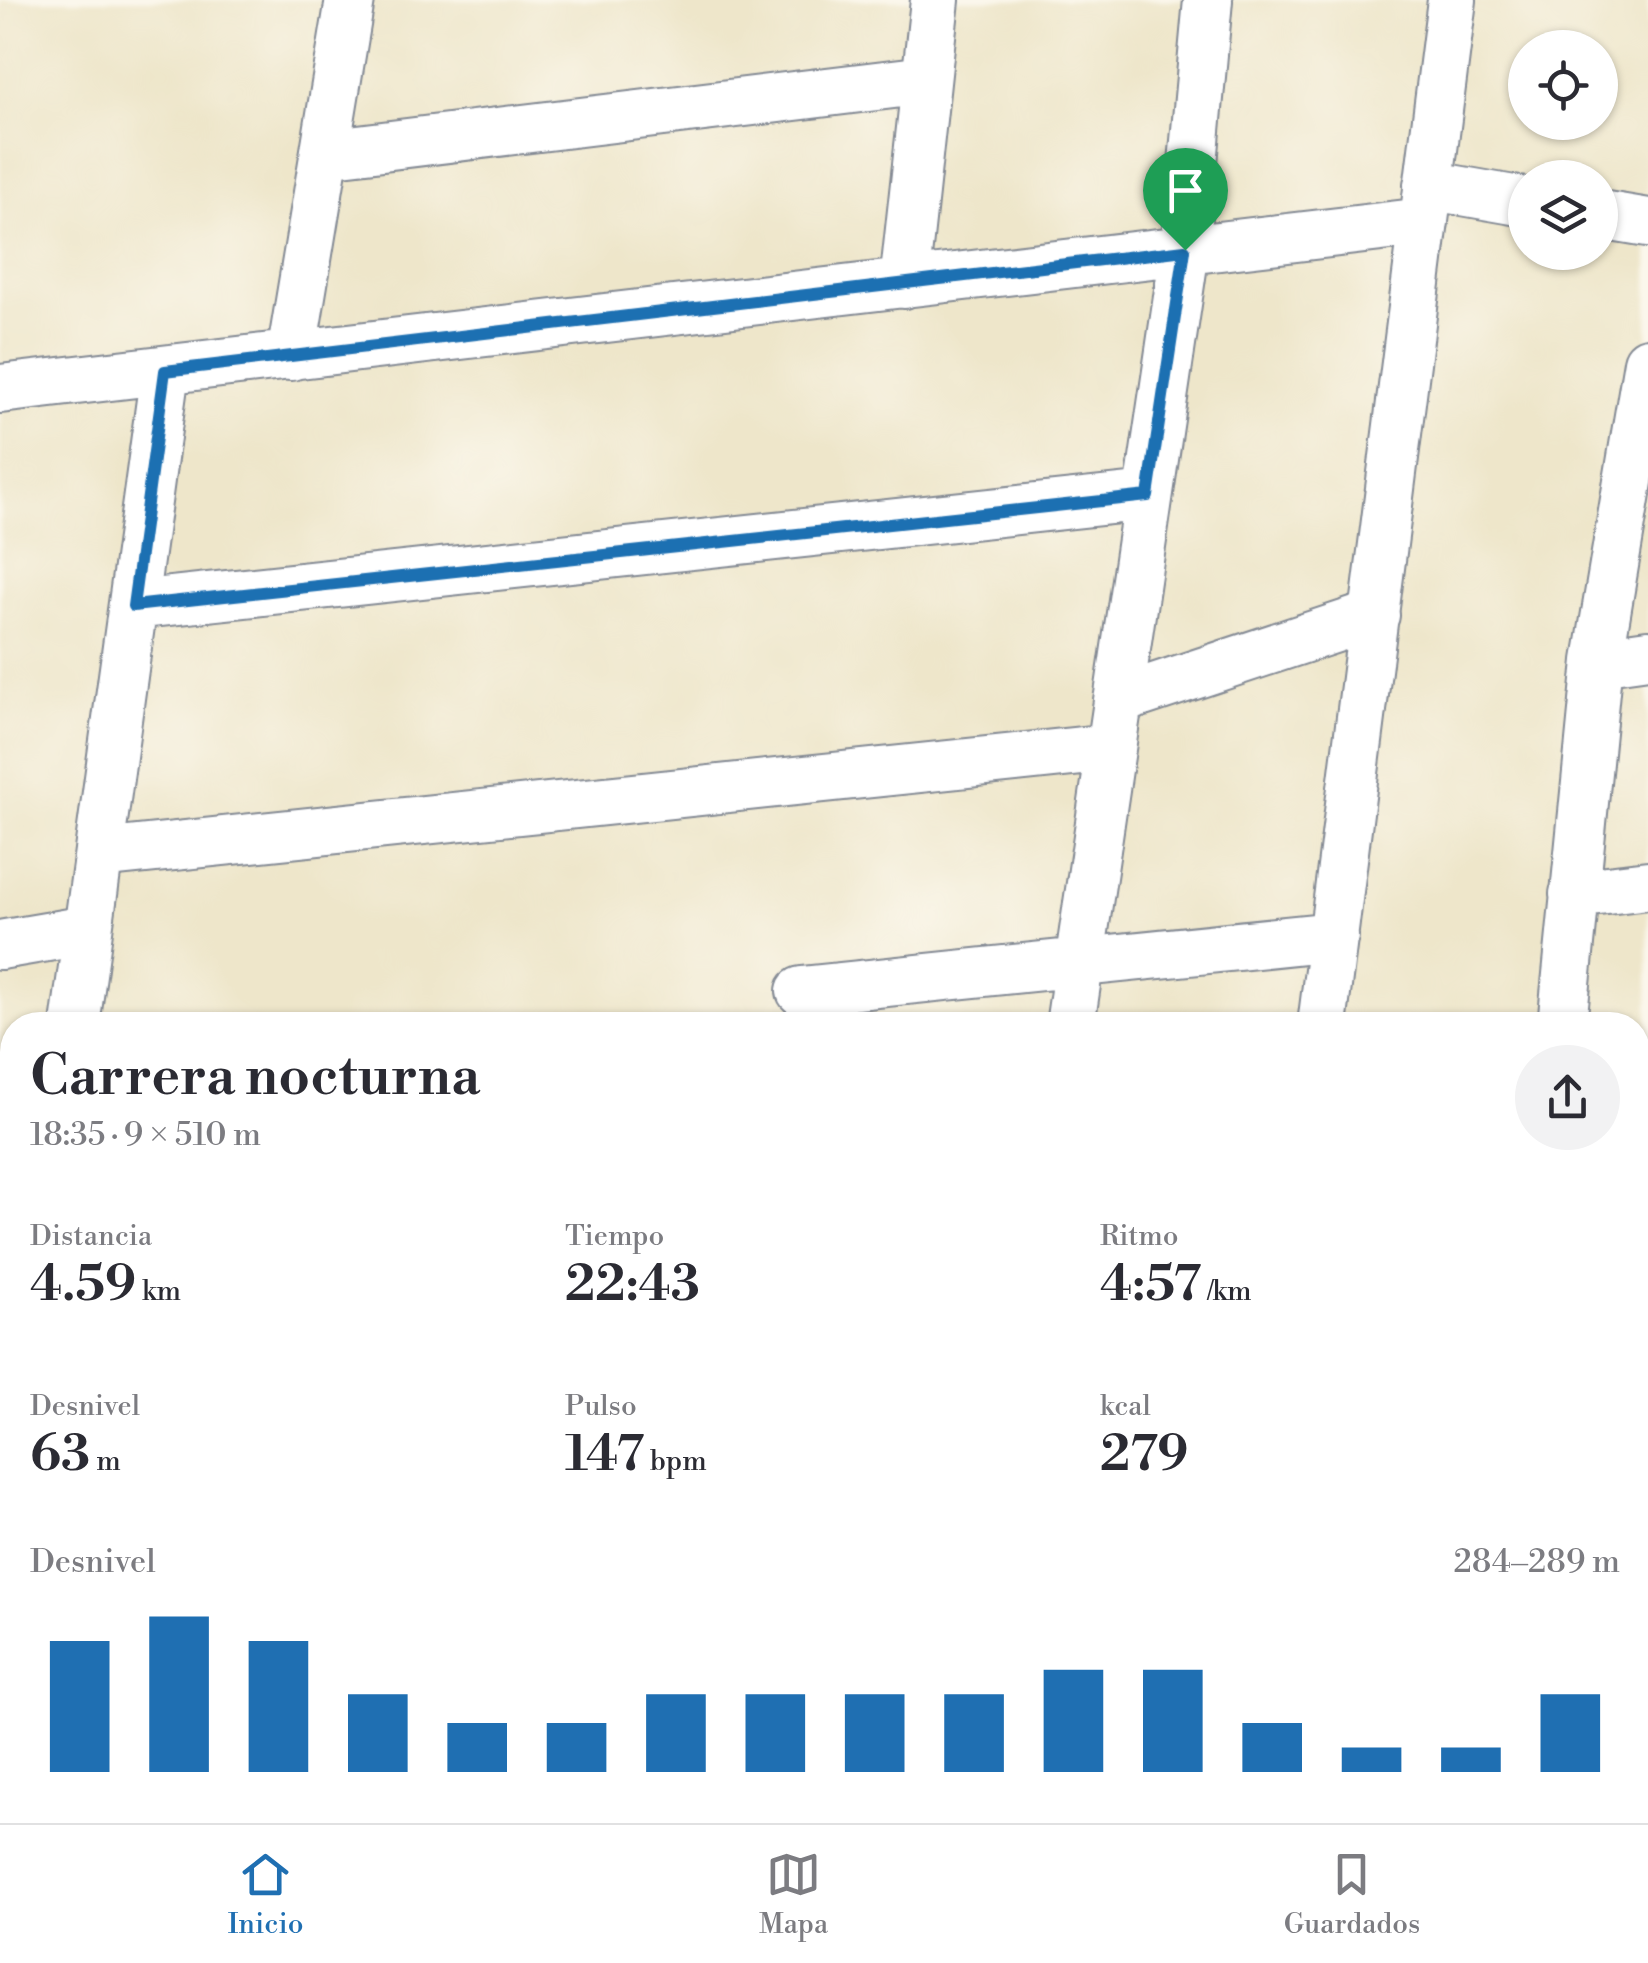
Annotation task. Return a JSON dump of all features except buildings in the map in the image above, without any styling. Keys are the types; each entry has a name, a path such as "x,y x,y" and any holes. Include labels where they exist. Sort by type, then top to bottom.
{"street":[{"path":"291,356 350,0"},
{"path":"904,284 935,0"},
{"path":"1072,1012 1185,250 1208,0"},
{"path":"1324,1012 1452,0"},
{"path":"325,153 926,80"},
{"path":"0,389 1185,250 1426,204 1508,202"},
{"path":"1618,218 1648,223"},
{"path":"1563,1012 1598,661 1648,362"},
{"path":"78,1012 165,371"},
{"path":"133,606 1148,496"},
{"path":"1118,700 1375,615"},
{"path":"1598,661 1648,654"},
{"path":"98,854 1112,748"},
{"path":"1574,894 1648,885"},
{"path":"0,945 88,930"},
{"path":"801,991 1334,936"}],"route":[{"path":"1185,250 1148,496 133,606 165,371 1185,250"}]}
